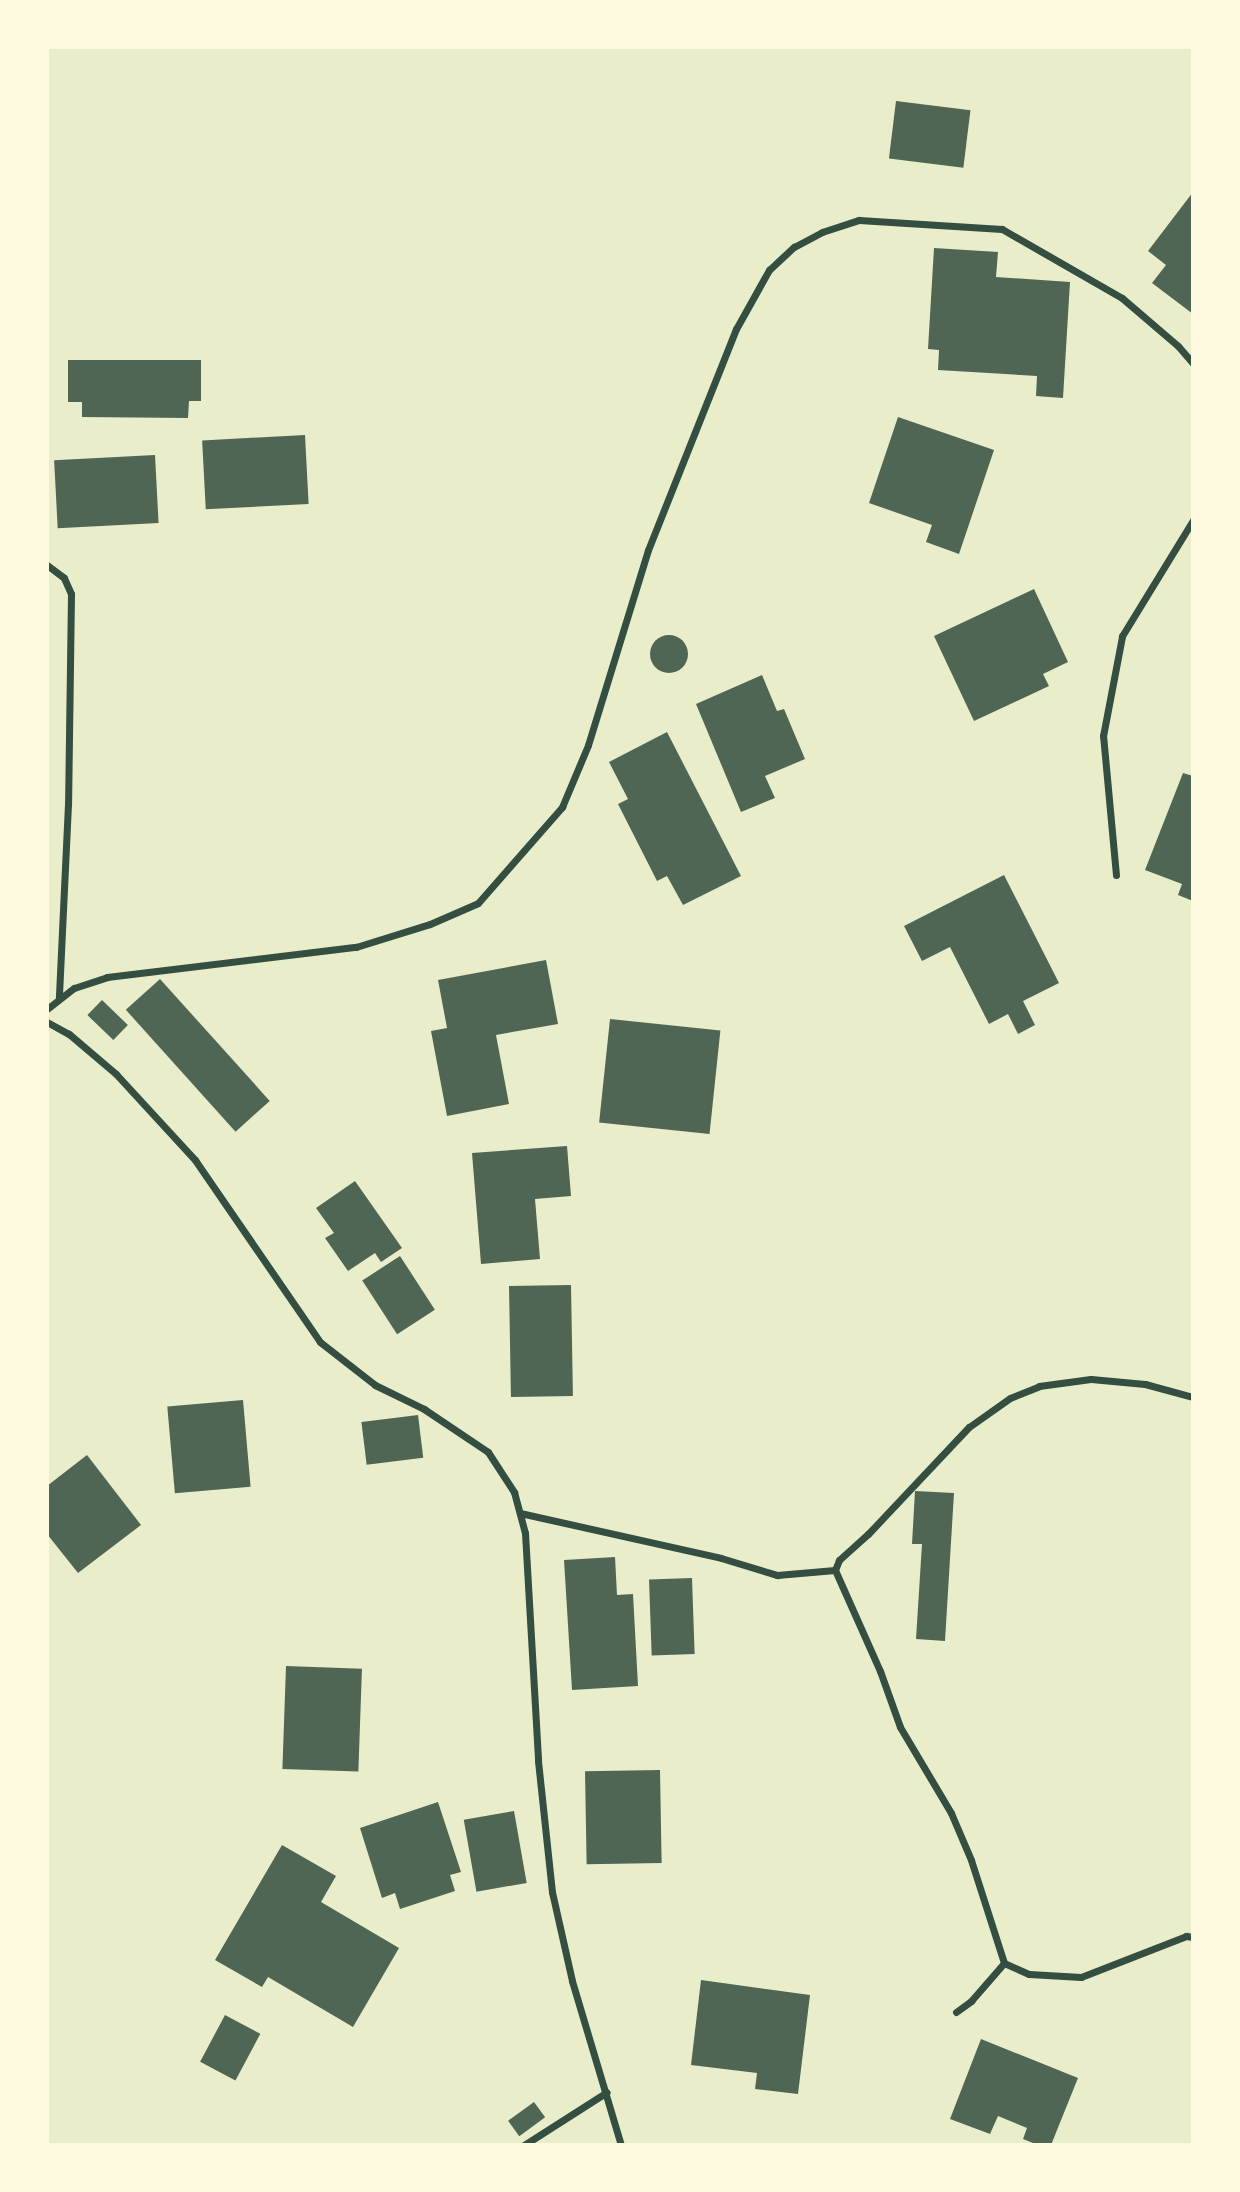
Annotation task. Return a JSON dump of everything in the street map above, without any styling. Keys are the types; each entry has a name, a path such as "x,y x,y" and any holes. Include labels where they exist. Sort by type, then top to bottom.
{"street":[{"path":"47,1009 59,997 107,976 356,947 430,924 478,903 562,807 588,746 648,550 736,329 769,270 794,247 822,232 859,220 1002,229 1122,298 1178,346 1193,363"},
{"path":"1116,875 1103,736 1122,636 1193,520"},
{"path":"47,565 64,578 71,594 68,804 59,997"},
{"path":"47,1022 69,1034 117,1074 195,1160 320,1342 375,1385 424,1409 488,1452 514,1492 525,1533 538,1761 552,1892 572,1981 621,2145"},
{"path":"1193,1397 1145,1384 1091,1379 1039,1386 1010,1398 969,1427 868,1534 839,1560 835,1570 880,1671 900,1727 951,1813 966,1848 1004,1963 1029,1974 1081,1978 1186,1936 1193,1937"},
{"path":"520,1513 721,1558 777,1575 835,1570"},
{"path":"956,2012 971,2001 1004,1963"},
{"path":"523,2145 607,2092"}],"building":[{"path":"896,101 970,110 963,168 889,159"},
{"path":"1193,192 1193,314 1152,283 1166,265 1148,251"},
{"path":"934,248 998,252 996,277 1070,282 1063,398 1036,396 1037,376 938,370 939,350 928,349"},
{"path":"68,360 201,360 201,401 189,401 188,418 82,417 82,402 68,402"},
{"path":"898,417 994,450 959,554 926,542 932,525 869,503"},
{"path":"305,435 309,504 206,509 202,440"},
{"path":"155,455 159,523 58,528 54,460"},
{"path":"1034,589 1068,662 1043,674 1049,686 974,721 934,636"},
{"path":"669,635 683,640 688,654 683,668 669,673 655,668 650,654 655,640"},
{"path":"762,675 777,711 784,709 805,759 765,776 775,798 741,812 696,704"},
{"path":"667,732 741,876 683,905 667,876 657,881 618,804 628,799 609,762"},
{"path":"1183,773 1193,776 1193,901 1178,895 1182,884 1145,870"},
{"path":"1004,875 1059,983 1023,1001 1035,1025 1018,1034 1008,1014 989,1024 950,947 922,961 904,926"},
{"path":"546,960 558,1024 496,1035 509,1104 447,1116 431,1031 447,1028 438,980"},
{"path":"160,979 270,1101 236,1132 126,1010"},
{"path":"102,1000 128,1025 113,1040 87,1015"},
{"path":"610,1019 720,1031 710,1134 599,1122"},
{"path":"567,1146 571,1196 535,1199 540,1259 481,1264 472,1153"},
{"path":"355,1181 402,1248 381,1262 375,1253 348,1271 325,1238 334,1233 316,1208"},
{"path":"400,1256 435,1310 397,1334 362,1281"},
{"path":"571,1285 573,1396 511,1397 509,1286"},
{"path":"243,1400 251,1487 175,1493 167,1407"},
{"path":"418,1415 423,1458 367,1465 361,1422"},
{"path":"87,1455 141,1525 78,1573 47,1534 47,1486"},
{"path":"915,1491 954,1493 945,1641 916,1639 922,1544 912,1544"},
{"path":"615,1557 617,1595 633,1594 638,1686 572,1690 564,1560"},
{"path":"692,1578 695,1654 652,1655 649,1580"},
{"path":"286,1666 362,1669 358,1772 282,1769"},
{"path":"660,1770 662,1863 587,1864 585,1771"},
{"path":"438,1802 461,1872 450,1875 455,1891 400,1909 395,1893 382,1898 360,1828"},
{"path":"514,1811 527,1883 476,1892 464,1820"},
{"path":"282,1845 336,1876 321,1902 399,1948 353,2027 268,1977 262,1987 215,1960"},
{"path":"701,1980 810,1995 798,2094 755,2089 757,2073 691,2065"},
{"path":"225,2015 260,2034 235,2081 200,2062"},
{"path":"981,2039 1078,2078 1051,2145 1038,2145 1023,2139 1027,2128 998,2116 990,2134 950,2119"},
{"path":"534,2102 545,2117 519,2136 508,2121"}]}
